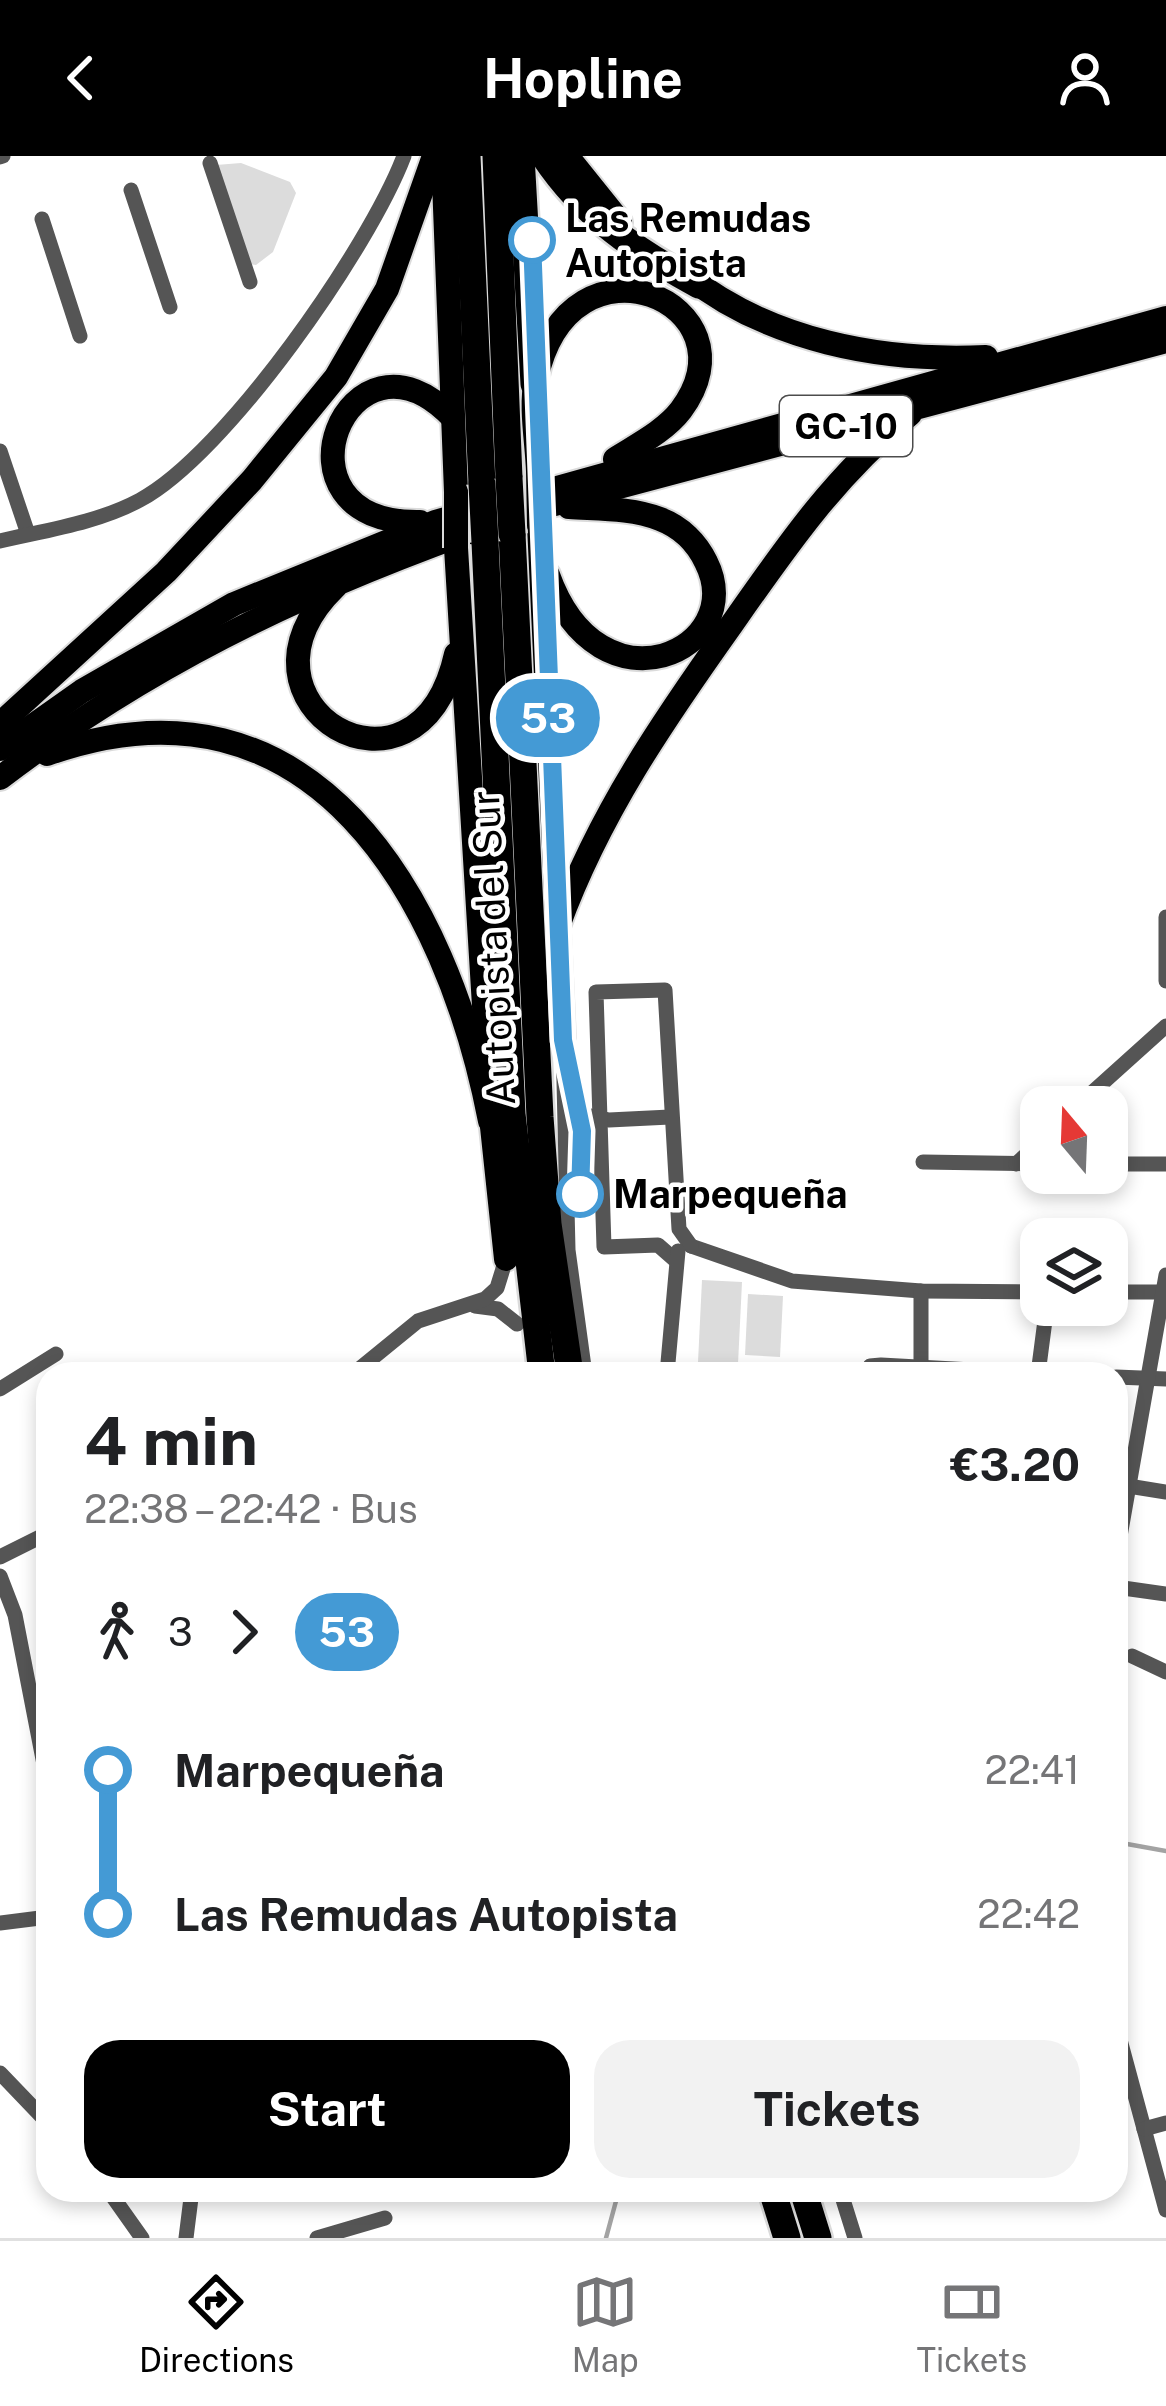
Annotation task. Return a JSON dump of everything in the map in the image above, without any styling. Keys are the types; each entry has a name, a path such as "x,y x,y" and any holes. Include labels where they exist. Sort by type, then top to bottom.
{"highway":[{"name":"Autopista del Sur","path":"467,156 482,484 520,531 540,1118 548,1224 568,1362"},
{"name":"Autopista del Sur","path":"482,484 496,156"},
{"path":"521,156 534,384"},
{"path":"544,156 569,193 598,222 699,286"},
{"name":"Autopista del Sur","path":"520,531 512,1114 541,1362"},
{"path":"506,1259 524,1362"},
{"path":"776,2202 788,2238"},
{"path":"807,2202 818,2238"}],"main road":[{"path":"439,156 452,418 482,484 456,548 490,1121 506,1259"},
{"path":"0,724 166,572 252,480 336,377 387,289 439,156"},
{"path":"567,156 605,209 699,286 819,341 912,358 1036,354"},
{"path":"563,1040 558,926 520,531 538,471 534,384 552,339 598,295 621,288 640,290 662,298 685,317 698,358 681,410 593,474"},
{"name":"GC-10","path":"0,749 82,692 234,604 435,522 593,474 1166,318"},
{"name":"GC-10","path":"0,779 153,673 242,623 344,578 520,531 919,407 1166,341"},
{"path":"435,522 385,520 358,506 335,471 334,428 353,402 394,387 424,394 452,418"},
{"path":"558,926 582,858 623,781 684,691 821,497 868,448 919,407"},
{"path":"616,510 674,525 707,564 716,592 713,607 698,634 662,656 632,658 604,651 568,616 520,531 616,510"},
{"path":"344,578 312,617 299,665 308,704 340,734 356,740 389,739 426,715 441,699 461,634"},
{"path":"0,779 31,760 88,742 183,735 241,744 326,789 379,851 439,953 471,1035 490,1121"}],"street":[{"path":"0,541 110,515 145,498 193,463 232,419 353,255 375,221 404,156"},
{"path":"210,163 250,282"},
{"path":"131,190 170,307"},
{"path":"42,220 80,336"},
{"path":"0,452 28,534"},
{"path":"1166,917 1166,981"},
{"path":"679,1229 658,1245 604,1247 596,992 664,990 679,1229 691,1246"},
{"path":"1099,1086 1166,1026"},
{"path":"563,1040 577,1113 599,1119 670,1117"},
{"path":"563,1040 568,1250 583,1362"},
{"path":"1016,1164 1020,1160"},
{"path":"923,1162 1020,1164"},
{"path":"1128,1164 1166,1164"},
{"path":"658,1245 674,1258"},
{"path":"668,1362 674,1258 681,1247 691,1246 792,1281 921,1291 1020,1292"},
{"path":"368,1362 418,1321 485,1299 496,1288 506,1259"},
{"path":"1128,1289 1164,1284 1157,1378 1128,1467"},
{"path":"921,1291 921,1362"},
{"path":"460,1305 498,1310 517,1324"},
{"path":"1040,1362 1044,1326"},
{"path":"43,1362 56,1354"},
{"path":"0,1389 36,1366"},
{"path":"1128,1486 1166,1492"},
{"path":"0,1557 36,1540"},
{"path":"0,1576 15,1615 36,1723"},
{"path":"1128,1589 1166,1594"},
{"path":"1132,1656 1166,1672"},
{"path":"0,1923 36,1918"},
{"path":"1128,2070 1166,2210"},
{"path":"0,2073 36,2110"},
{"path":"1144,2129 1166,2123"},
{"path":"116,2202 142,2238"},
{"path":"186,2238 190,2202"},
{"path":"844,2202 855,2238"},
{"path":"317,2238 385,2218"}],"shaded area":[{"path":"241,163 290,182 296,193 273,252 256,265 249,264 216,165"},
{"path":"702,1280 742,1282 738,1362 698,1362"},
{"path":"748,1294 783,1296 780,1357 745,1355"}],"waterway":[{"path":"1128,1844 1166,1851"},
{"path":"606,2238 616,2202"}],"bus line":[{"name":"53","path":"532,240 539,525 563,1040 582,1131 580,1194"}],"place":[{"name":"Las Remudas Autopista","path":"532,240"},
{"name":"Marpequeña","path":"580,1194"}]}
